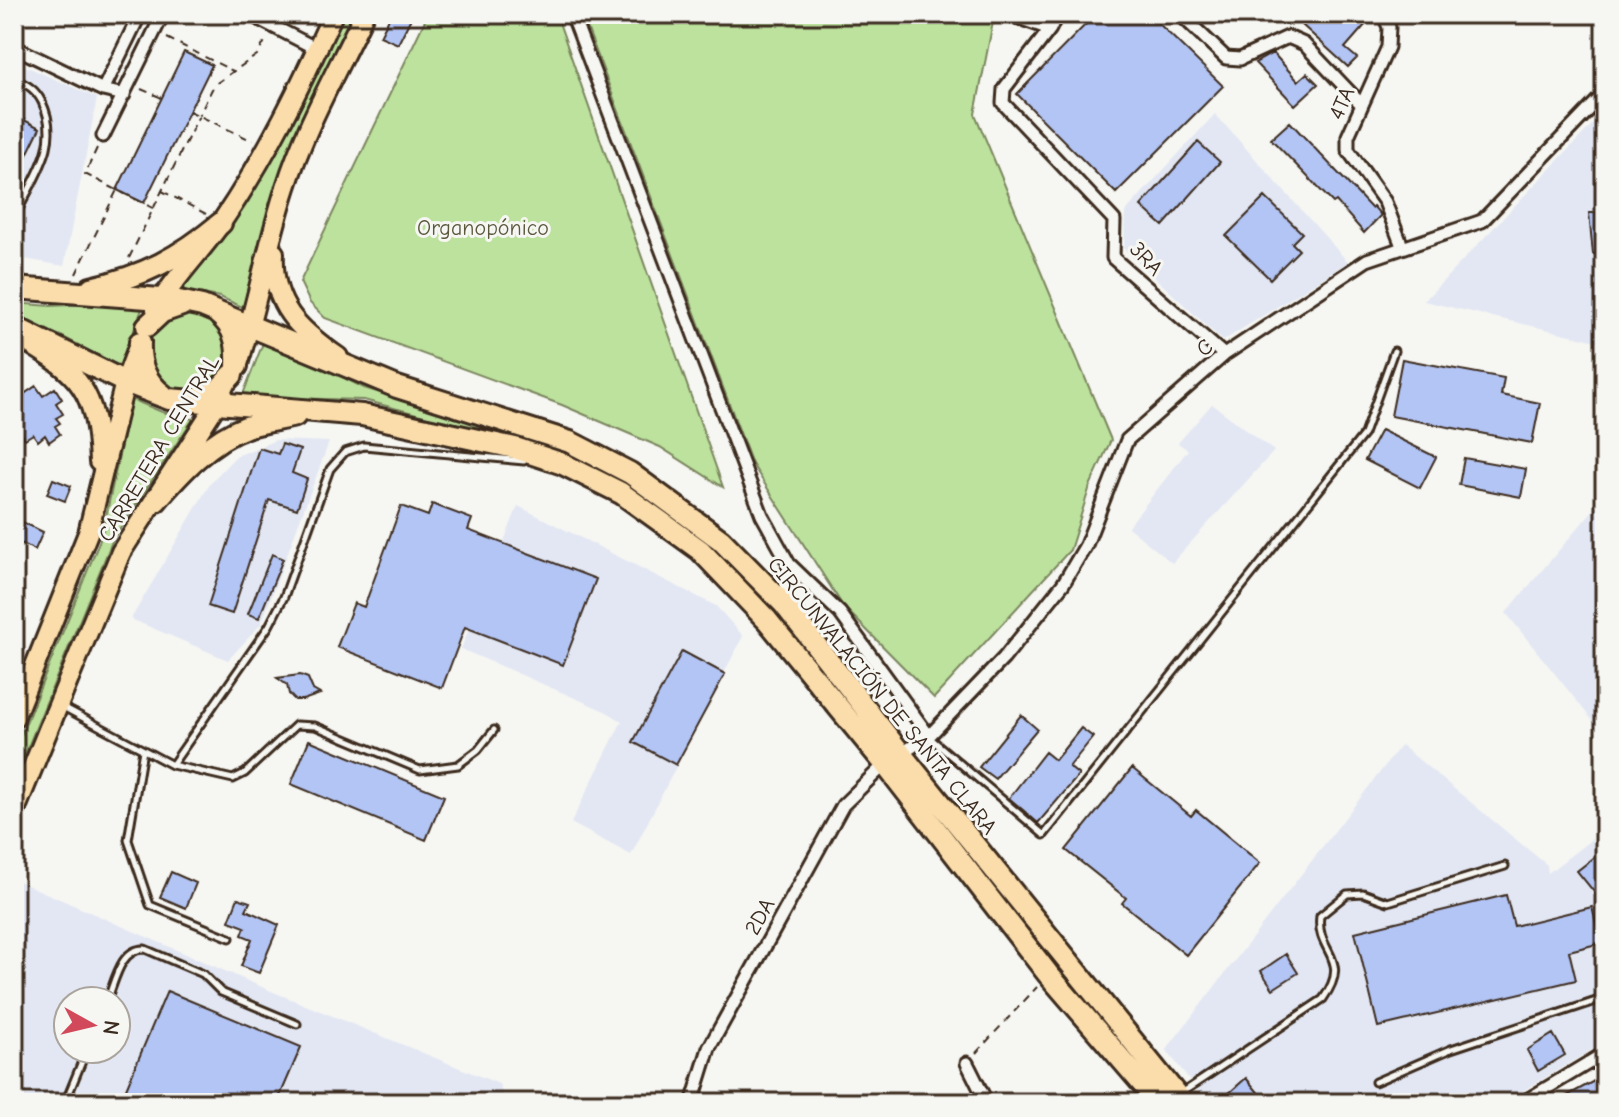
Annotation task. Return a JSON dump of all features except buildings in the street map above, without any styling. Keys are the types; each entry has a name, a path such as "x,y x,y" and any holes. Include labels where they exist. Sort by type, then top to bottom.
{"highway":[{"path":"67,293 117,282 165,264 191,248 221,223"},
{"name":"CIRCUNVALACIÓN DE SANTA CLARA","path":"14,288 162,299 206,307 397,387 570,442 630,473 721,540 784,604 1048,974 1173,1100"},
{"path":"192,304 206,307 227,322 233,332 237,342 235,371 209,396 174,400 160,393 145,376 141,365 143,334 154,318 172,307 192,304"},
{"name":"CIRCUNVALACIÓN DE SANTA CLARA","path":"14,327 125,382 174,400 362,415 515,448 563,464 621,493 700,550 767,620 893,759 1173,1100"},
{"path":"156,501 186,469 223,439 244,428 319,412"}],"main road":[{"name":"CARRETERA CENTRAL","path":"14,718 18,697 88,533 125,382 143,334 172,282 221,223 269,148 333,14"},
{"name":"CARRETERA CENTRAL","path":"14,813 121,552 156,501 235,371 250,325 285,187 364,14"},
{"path":"285,187 274,257 282,301 305,334 354,368"},
{"path":"14,335 63,366 88,395 98,431 100,484"}],"street":[{"path":"103,90 140,14"},
{"path":"103,136 163,14"},
{"path":"249,14 317,49"},
{"path":"572,14 762,515 789,564 840,613 929,736"},
{"path":"1008,14 1050,29 1057,14"},
{"path":"1180,14 1226,58 1240,59 1288,37 1304,44 1361,104"},
{"name":"4TA","path":"1383,14 1389,27 1388,47 1348,136 1348,150 1385,202 1402,246"},
{"name":"3RA","path":"1050,29 1004,89 1003,103 1114,220 1113,258 1224,355"},
{"path":"14,47 103,90 126,89"},
{"name":"C","path":"893,759 929,736 1004,658 1063,584 1086,545 1127,440 1224,355 1367,260 1482,221 1605,93"},
{"path":"784,604 789,564"},
{"name":"2DA","path":"692,1103 709,1048 843,805 893,759"},
{"path":"1522,1103 1605,1053"},
{"path":"967,1063 987,1103"}],"lane":[{"path":"14,80 37,91 50,118 51,142 14,214"},
{"path":"929,736 1044,835 1364,434 1394,351"},
{"path":"172,765 269,626 284,597 330,469 345,452 364,446 563,464 570,442"},
{"path":"59,704 172,765 233,779 245,773 296,725 315,726 420,770 458,765 478,750 494,730"},
{"path":"143,750 128,840 150,905 230,938"},
{"path":"1173,1100 1323,999 1333,985 1336,968 1318,930 1320,916 1347,894 1363,893 1388,902 1505,866"},
{"path":"114,985 126,955 137,949 145,949 203,974 221,992 297,1024"},
{"path":"1375,1082 1451,1049 1605,998"},
{"path":"65,1103 80,1065"}],"path":[{"path":"129,257 214,85 257,55 273,26"},
{"path":"155,32 234,71"},
{"path":"126,89 162,98"},
{"path":"189,111 269,148"},
{"path":"103,136 85,174 153,208"},
{"path":"67,293 117,190"},
{"path":"162,190 221,223"},
{"path":"967,1063 1048,974"}],"shaded area":[{"path":"14,61 97,98 64,266 14,257"},
{"path":"1605,111 1605,343 1424,301"},
{"path":"1215,114 1348,262 1223,341 1124,249 1125,212"},
{"path":"1212,404 1274,451 1172,563 1128,527 1188,450 1178,443"},
{"path":"276,440 329,442 261,624 228,660 131,619 211,482 236,456"},
{"path":"1605,496 1605,736 1506,613"},
{"path":"518,506 716,606 743,636 631,855 571,823 622,721 461,649"},
{"path":"1401,745 1547,865 1548,873 1605,829 1605,1042 1503,1103 1208,1103 1166,1050"},
{"path":"18,881 271,991 499,1084 506,1103 14,1103 14,893"}],"green space":[{"path":"343,14 356,14 286,161 264,225 249,310 220,297 179,290 223,236 275,156"},
{"name":"Organopónico","path":"428,14 556,14 723,487 660,447 562,405 325,318 310,303 300,282"},
{"path":"582,14 970,14 993,22 975,114 1111,440 1090,486 1070,550 934,698 843,606 752,464"},
{"path":"145,301 120,367 63,337 14,317 14,303 51,306"},
{"path":"191,309 212,320 224,331 228,347 227,371 205,392 175,393 157,383 146,344 155,326"},
{"path":"265,338 364,388 521,435 552,450 364,400 242,397"},
{"path":"131,399 162,412 193,419 113,539 14,781 14,752 102,535"}]}
